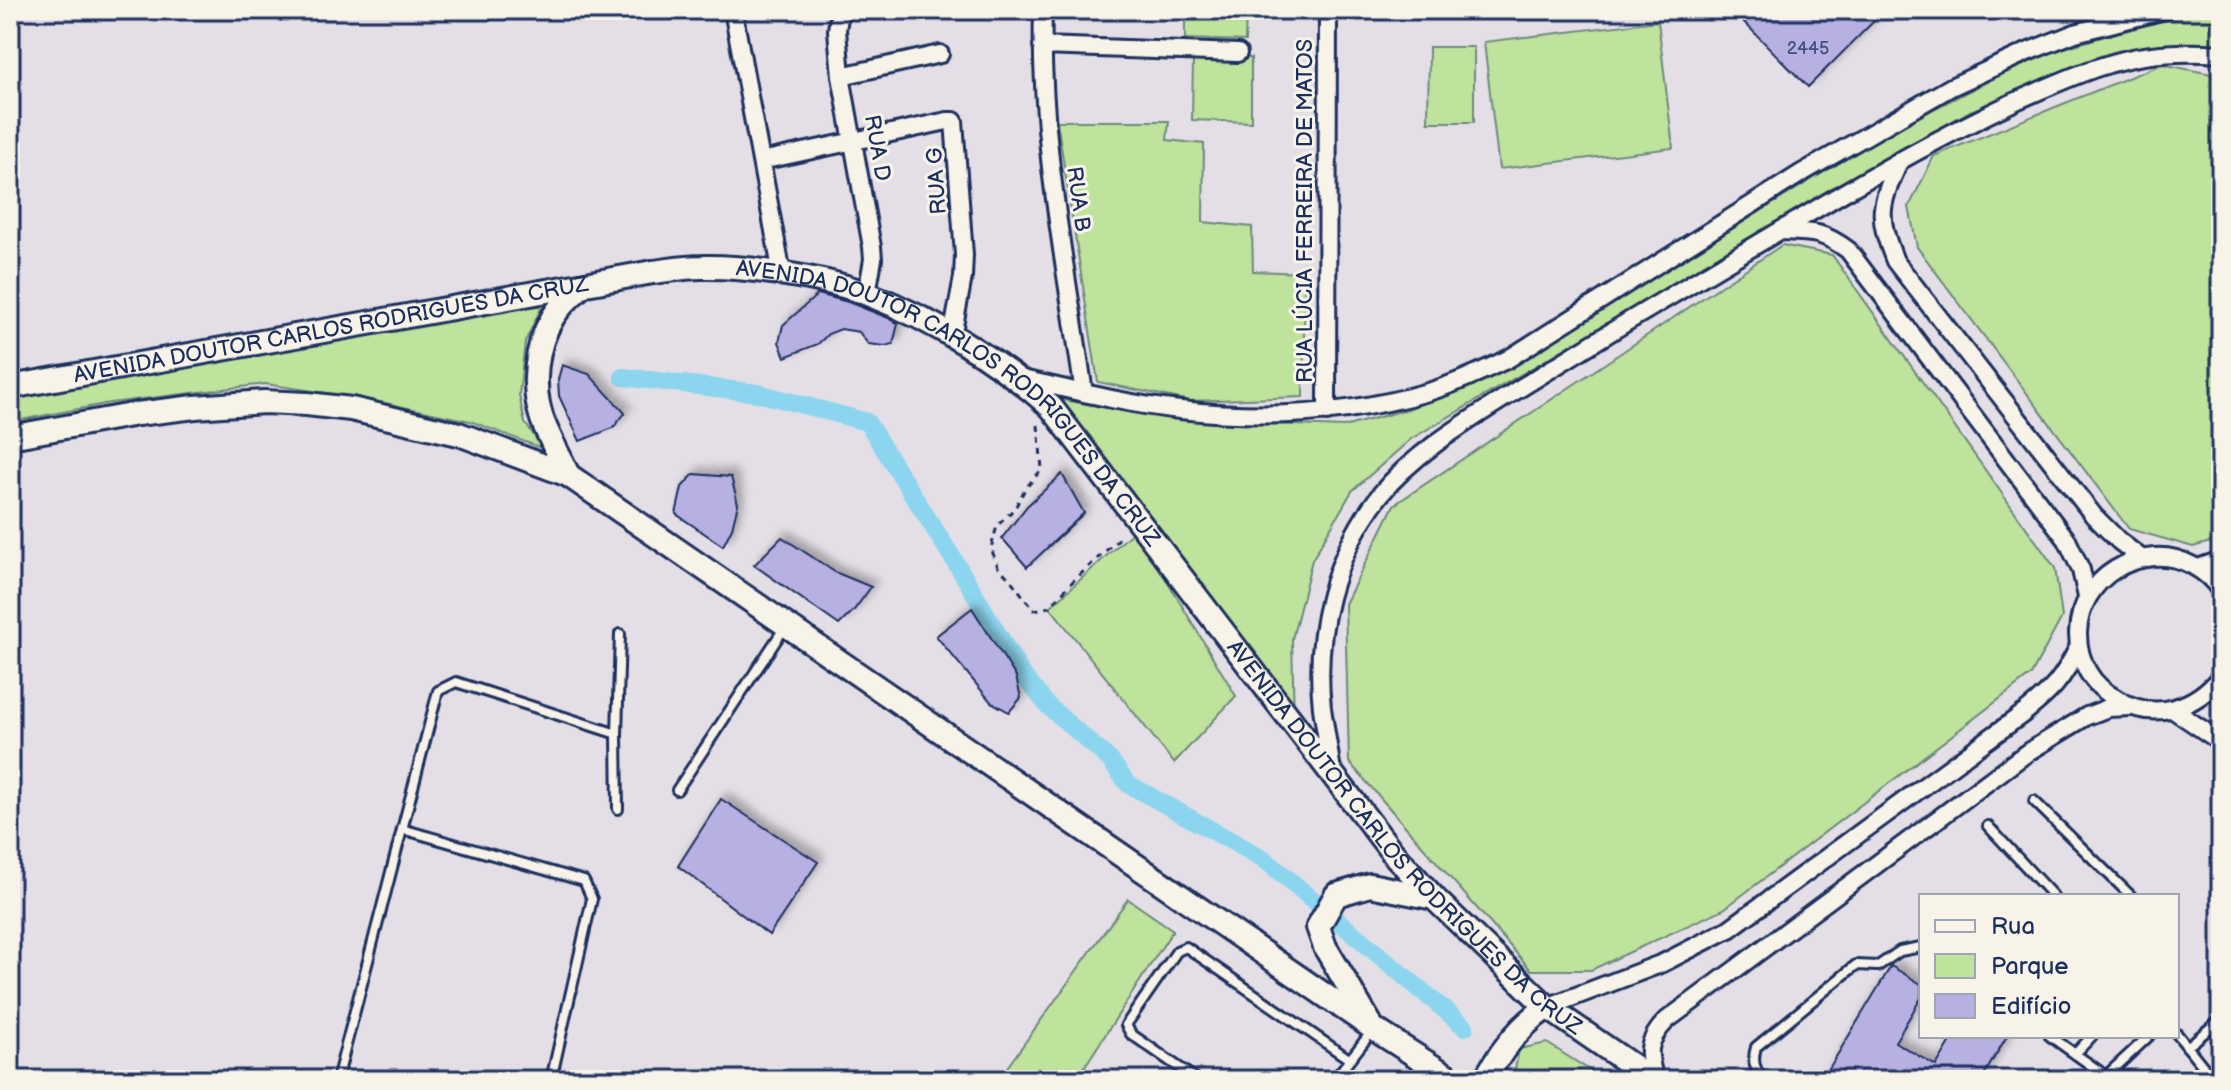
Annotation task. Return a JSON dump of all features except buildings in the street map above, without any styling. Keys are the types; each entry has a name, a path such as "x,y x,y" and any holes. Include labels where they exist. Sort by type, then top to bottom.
{"main road":[{"name":"AVENIDA DOUTOR CARLOS RODRIGUES DA CRUZ","path":"10,387 653,272 698,267 782,274 867,294 915,315 952,337 1017,378 1051,407 1392,852 1434,898 1547,1007 1654,1080"},
{"path":"568,475 542,419 535,386 540,350 550,320 583,285"},
{"path":"10,437 195,407 264,402 307,404 351,409 459,434 568,475 1447,1078"},
{"path":"1374,1029 1325,947 1318,927 1336,895 1370,885 1434,898"},
{"path":"1485,1080 1502,1050 1547,1007"}],"street":[{"path":"733,10 782,274"},
{"name":"RUA D","path":"840,10 837,30 841,76 872,247 867,294"},
{"name":"RUA B","path":"1043,10 1042,46 1051,170 1084,393"},
{"name":"RUA LÚCIA FERREIRA DE MATOS","path":"1327,412 1328,10"},
{"path":"1017,378 1179,410 1259,414 1327,412 1429,392 1508,359 1800,174 1951,87 2075,33 2165,10"},
{"path":"1042,46 1238,53"},
{"path":"1332,776 1322,706 1324,617 1341,563 1359,526 1381,494 1405,469 1455,429 1780,231 1900,160 1987,115 2107,64 2171,52 2221,54"},
{"path":"841,76 940,54"},
{"name":"RUA G","path":"761,161 954,122 964,255 952,337"},
{"path":"1900,160 1883,198 1882,220 1895,261 2094,516 2141,558"},
{"path":"1780,231 1817,233 1832,238 1848,250 2067,540 2081,570 2087,597"},
{"path":"2130,707 2106,693 2088,672 2079,646 2079,621 2087,597 2101,579 2119,565 2160,556 2198,568 2217,584 2221,592"},
{"path":"2198,568 2221,560"},
{"path":"1547,1007 1663,963 1729,929 2024,713 2065,675 2079,646"},
{"path":"1654,1080 1648,1058 1650,1045 1654,1033 1667,1020 2028,752 2087,716 2108,708 2130,707 2151,711 2172,709 2193,702 2210,690 2221,676"},
{"path":"2172,709 2221,742"}],"lane":[{"path":"2075,33 2120,10"},
{"path":"677,790 786,626"},
{"path":"618,809 620,634"},
{"path":"337,1080 438,691 456,682 617,734"},
{"path":"2034,801 2129,894"},
{"path":"1988,826 2051,894"},
{"path":"402,829 584,881 592,899 551,1080"},
{"path":"1197,1080 1131,1034 1126,1025 1177,951 1186,947 1349,1059"},
{"path":"1764,1080 1755,1068 1753,1059 1756,1047 1856,965 1878,966 1900,951 1919,947"},
{"path":"2187,1047 2221,1019"},
{"path":"1334,1080 1374,1029"},
{"path":"2179,1037 2214,1080"},
{"path":"2053,1038 2106,1078 2147,1038"},
{"path":"2075,1054 2090,1038"}],"path":[{"path":"1038,425 1042,469 1025,489 1015,508 997,526 991,548 998,567 1034,610 1050,607 1096,558 1129,530"}],"green space":[{"path":"1185,10 1246,10 1245,41 1185,39"},
{"path":"2221,10 2221,44 2164,48 2026,90 1970,111 1411,439 1352,491 1312,560 1292,639 1294,719 1050,398 1193,421 1344,427 1408,409 1502,372 1885,134 1996,77 2058,50 2158,20"},
{"path":"1658,21 1673,148 1499,169 1484,42"},
{"path":"1429,47 1474,47 1474,122 1428,122"},
{"path":"1193,57 1251,58 1251,122 1192,120"},
{"path":"2162,64 2221,76 2221,539 2193,547 2129,529 1917,247 1909,207 1934,156"},
{"path":"1057,121 1169,121 1167,140 1204,144 1203,222 1252,227 1253,271 1305,273 1303,397 1190,401 1098,382"},
{"path":"1782,245 1832,255 2055,568 2062,617 2031,675 1724,909 1591,970 1531,970 1349,762 1345,604 1394,505"},
{"path":"566,285 541,308 525,342 519,395 525,423 544,449 470,421 356,397 265,384 110,403 10,422 10,388"},
{"path":"1136,529 1236,696 1174,763 1050,607"},
{"path":"1128,899 1173,930 1076,1080 998,1080"},
{"path":"1547,1043 1605,1080 1513,1080 1519,1049"}],"waterway":[{"path":"623,377 758,393 867,422 1021,673 1048,706 1109,759 1128,784 1264,859 1465,1027"}]}
